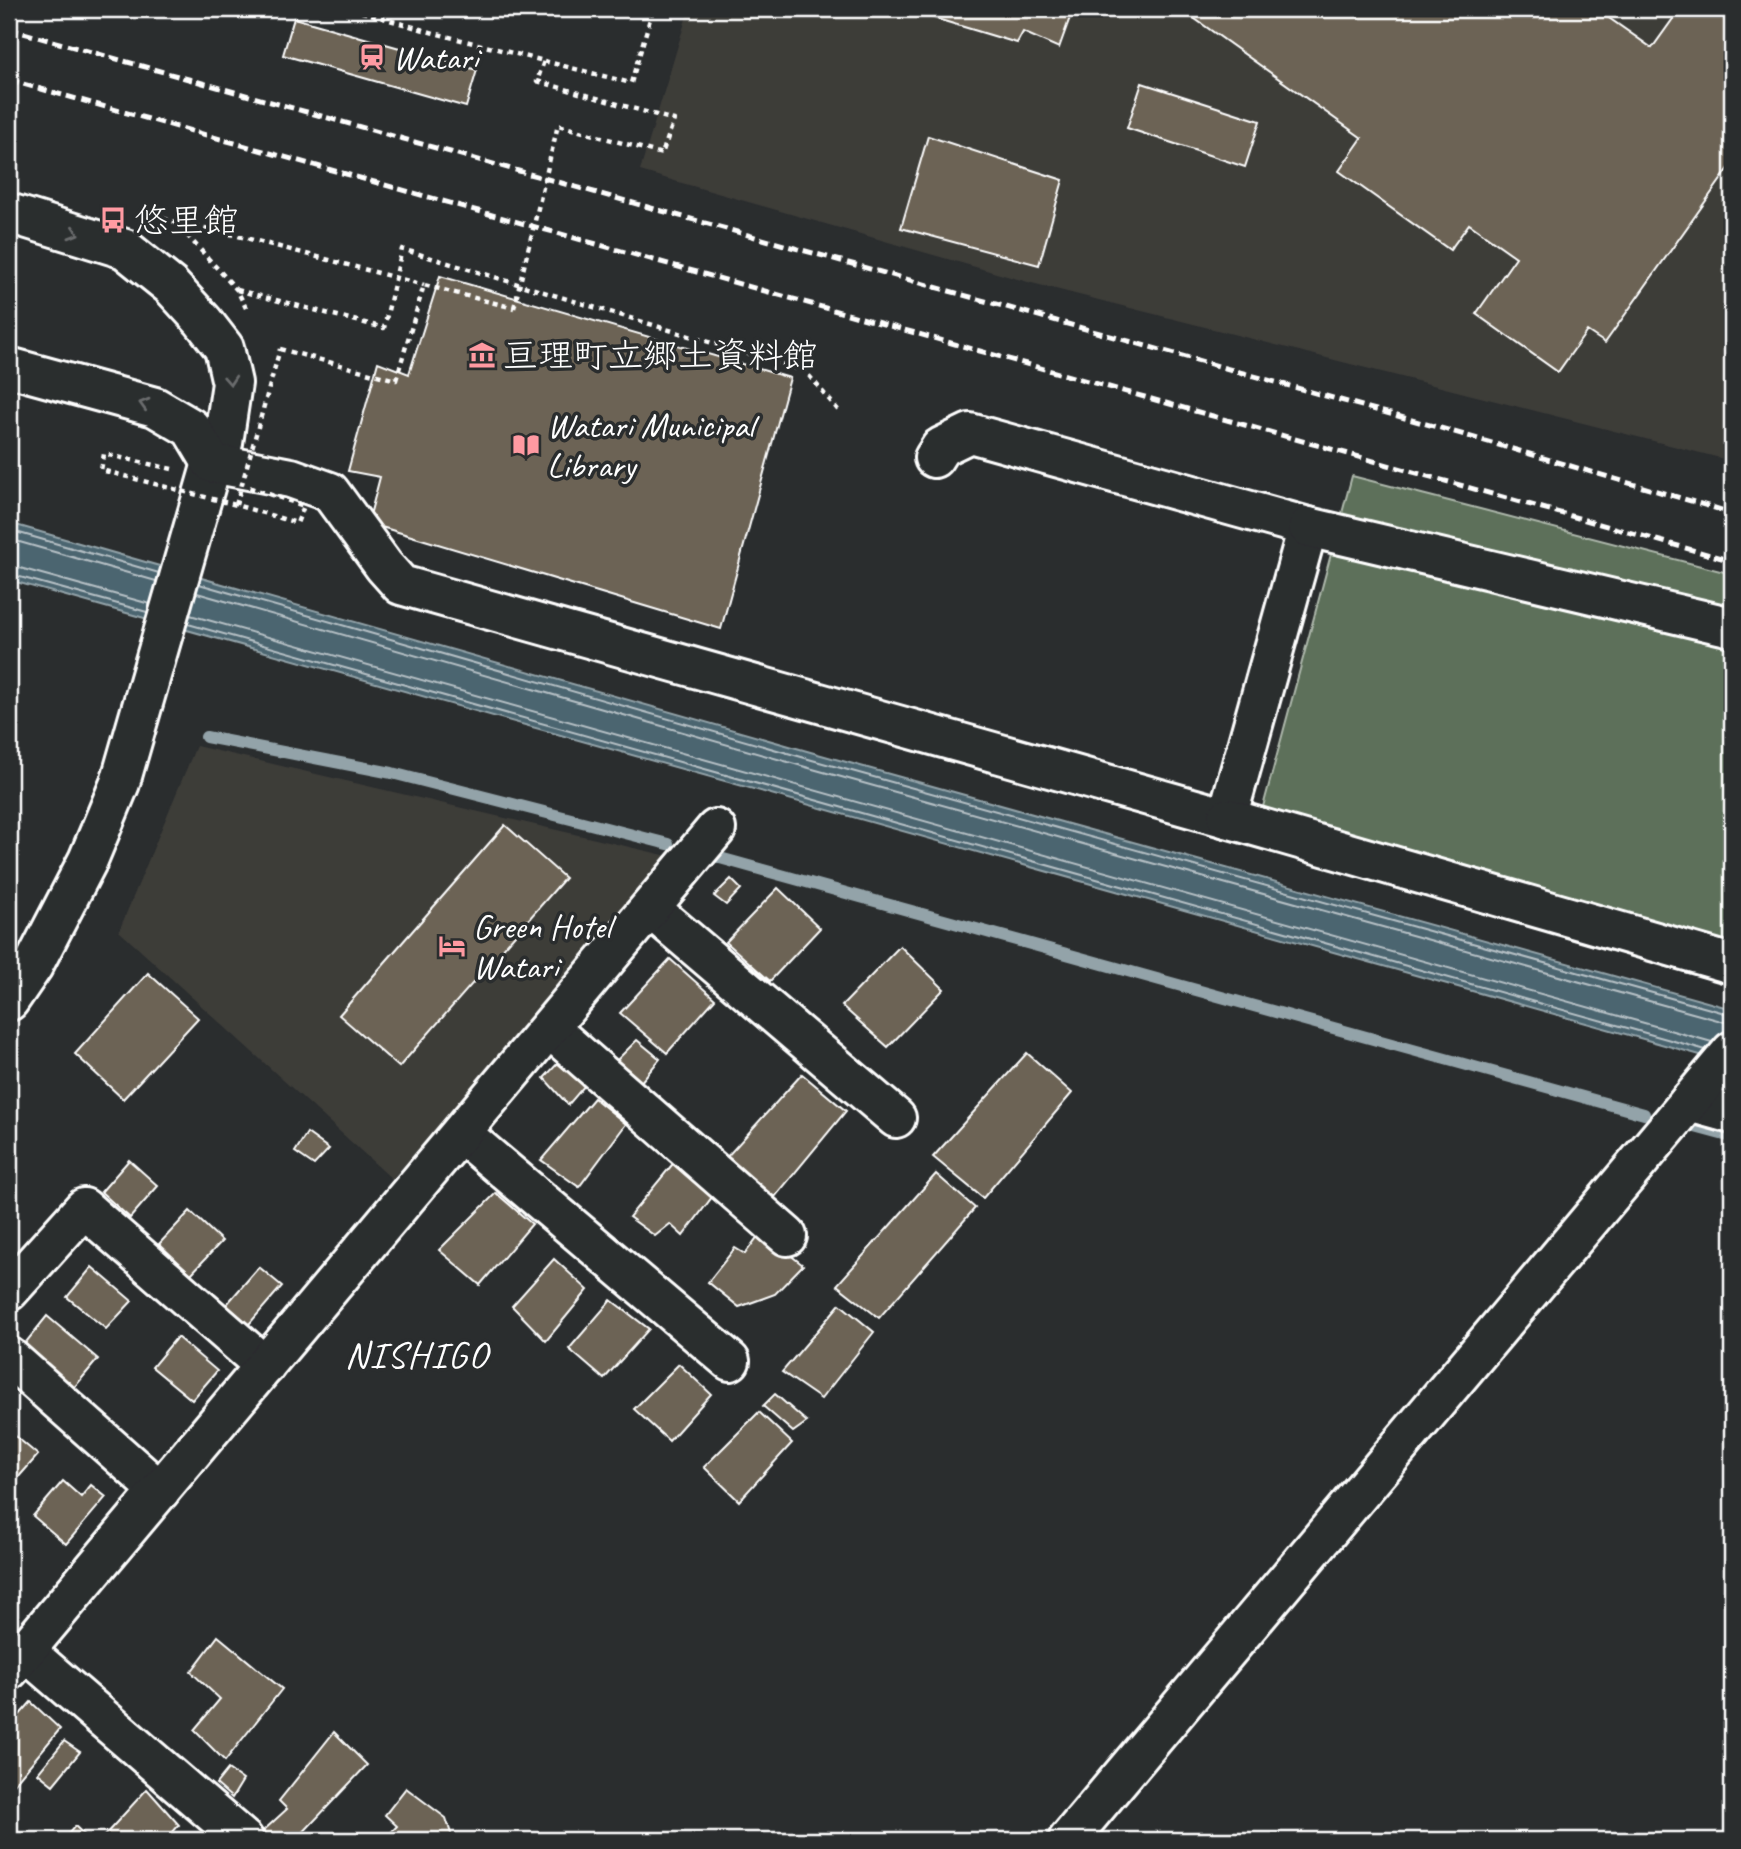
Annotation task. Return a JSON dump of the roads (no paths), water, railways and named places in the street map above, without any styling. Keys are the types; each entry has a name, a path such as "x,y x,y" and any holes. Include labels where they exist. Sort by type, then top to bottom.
{"street":[{"path":"9,213 125,249 171,286 203,321 224,348 232,383 223,443 212,463 120,783 88,860 33,966 9,1001"},
{"path":"9,367 155,407 191,428 212,463 290,478 330,492 401,585 1227,818 1732,964"},
{"path":"934,458 941,447 970,433 1308,527 1732,627"},
{"path":"1227,818 1308,527"},
{"path":"244,1840 17,1661 716,829"},
{"path":"651,909 896,1118"},
{"path":"550,1029 787,1236"},
{"path":"1068,1840 1732,1051"},
{"path":"1696,1093 1732,1114"},
{"path":"461,1133 730,1361"},
{"path":"9,1291 84,1208 265,1366"},
{"path":"9,1357 160,1491"}],"water":[{"path":"9,523 814,753 1732,1009 1732,1064 9,580"}],"waterway":[{"path":"206,737 392,773 668,844"},
{"path":"720,858 1644,1114"},
{"path":"1695,1127 1732,1137"}],"railway":[{"path":"9,29 1437,427 1732,513"},
{"path":"9,80 1732,561"}],"place":[{"name":"Watari","path":"372,57"},
{"name":"悠里館","path":"113,220"},
{"name":"亘理町立郷土資料館","path":"482,355"},
{"name":"Watari Municipal Library","path":"526,445"},
{"name":"Green Hotel Watari","path":"452,946"}],"district":[{"name":"NISHIGO","path":"417,1354"}]}
